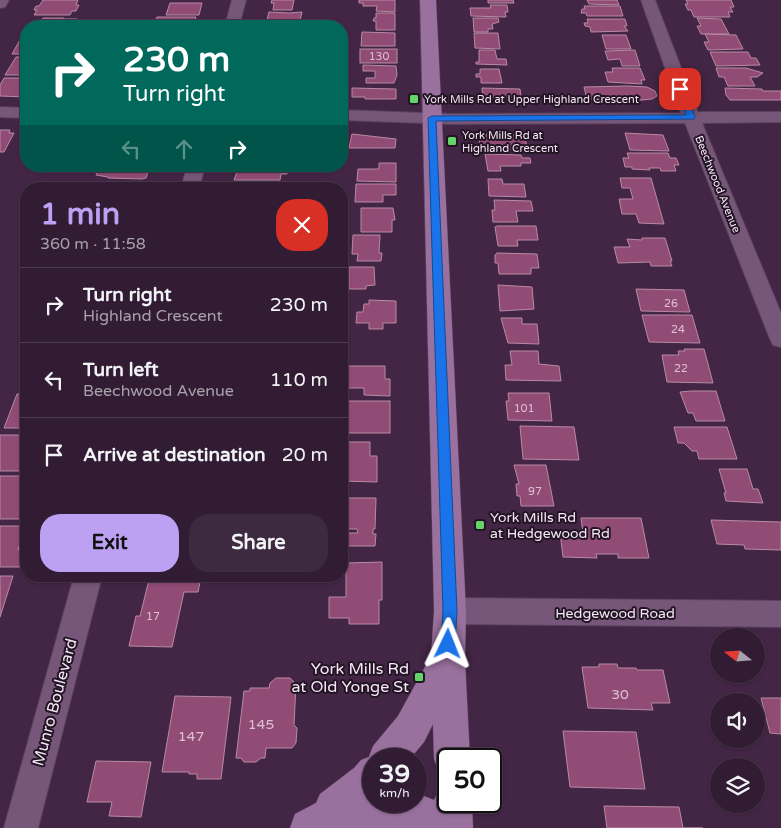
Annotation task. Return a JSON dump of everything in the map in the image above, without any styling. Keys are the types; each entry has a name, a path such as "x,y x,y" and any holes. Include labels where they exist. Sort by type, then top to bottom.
{"main road":[{"path":"428,0 450,611 448,660 452,748"},
{"path":"395,748 411,729 448,660"},
{"path":"308,828 362,785"},
{"path":"308,828 354,804 387,802 412,810 454,828 453,813"},
{"path":"359,828 396,828"}],"street":[{"path":"0,4 2,0"},
{"path":"234,20 239,0"},
{"name":"Beechwood Avenue","path":"648,0 691,117 781,339"},
{"path":"0,112 20,113"},
{"path":"348,115 432,118 781,117"},
{"name":"Munro Boulevard","path":"21,828 86,582"},
{"name":"Hedgewood Road","path":"450,611 781,614"}],"building":[{"path":"43,0 78,0 76,5 79,5 76,11 72,11 70,15 34,15 37,10 34,10 36,6 39,6"},
{"path":"272,0 294,0 292,10 273,10 274,3 271,3"},
{"path":"359,0 395,0 395,12 376,11 377,6 363,6 363,3 359,3"},
{"path":"488,0 513,0 514,3 488,3"},
{"path":"587,0 617,0 619,5 589,4"},
{"path":"686,0 731,0 734,7 730,7 733,12 728,12 730,17 694,17 691,10 688,10 685,4 688,4"},
{"path":"170,3 202,3 199,15 166,15"},
{"path":"490,5 507,5 508,12 505,12 506,17 471,16 470,8 491,8"},
{"path":"584,6 620,6 623,16 587,16 586,13 581,13 582,9 585,9"},
{"path":"269,12 302,12 300,20 267,20"},
{"path":"376,13 395,13 395,30 376,30 376,21 373,21 376,18"},
{"path":"157,17 196,17 195,20 156,20"},
{"path":"43,18 77,19 77,20 41,20"},
{"path":"473,18 498,18 499,22 492,24 493,29 488,29 488,32 474,32"},
{"path":"697,18 721,19 729,34 701,34 697,26 701,26"},
{"path":"587,19 625,19 627,26 624,26 628,31 591,32 590,27 585,26 584,23 588,23"},
{"path":"362,32 395,33 395,46 361,46"},
{"path":"474,33 498,33 500,49 475,48"},
{"path":"705,34 736,35 743,49 708,50 704,42 709,42"},
{"path":"602,35 626,35 631,49 606,49"},
{"path":"20,40 20,54 12,54"},
{"path":"360,49 397,49 397,63 360,63"},
{"path":"479,50 495,50 497,59 506,59 507,65 476,64 476,62 479,62"},
{"path":"635,50 640,66 622,66 620,59 608,60 605,51"},
{"path":"710,52 748,52 751,58 756,58 760,65 716,66"},
{"path":"16,57 20,57 20,75 5,75"},
{"path":"363,65 396,66 397,75 394,83 366,83 366,78 375,78 375,71 363,71"},
{"path":"612,68 640,68 645,80 641,80 642,84 608,82 605,72 613,72"},
{"path":"716,68 746,68 763,73 757,77 750,77 755,86 728,86 724,77 719,77"},
{"path":"480,69 499,69 502,83 481,83 481,77 476,77 476,74 480,74"},
{"path":"4,78 20,78 20,97 0,96 0,85"},
{"path":"584,87 647,87 655,91 657,96 652,99 632,101 587,99"},
{"path":"352,88 396,89 396,99 352,97"},
{"path":"482,88 520,89 521,97 483,98"},
{"path":"725,88 781,91 781,100 730,100 726,95"},
{"path":"0,130 10,130 9,133 14,133 4,152 0,152"},
{"path":"625,133 663,135 669,151 630,150"},
{"path":"352,134 396,139 395,148 349,148"},
{"path":"479,134 525,135 527,150 480,149"},
{"path":"627,153 668,153 670,158 676,158 679,165 674,165 676,171 661,171 660,168 649,168 650,170 632,169 632,167 625,167 623,158 629,158"},
{"path":"485,154 521,155 522,158 530,158 531,163 521,163 521,166 500,166 501,171 488,171"},
{"path":"379,163 396,163 396,182 357,181 358,169 379,169"},
{"path":"97,172 148,172 146,178 142,179 108,178 96,175"},
{"path":"237,172 287,172 287,174 281,174 280,180 234,180"},
{"path":"620,178 651,178 664,224 639,223 636,214 622,214 619,199 633,199 630,188 622,188"},
{"path":"488,179 502,179 503,184 524,184 526,197 489,196"},
{"path":"356,184 396,184 396,195 383,195 383,202 355,202"},
{"path":"494,200 531,201 533,211 516,211 518,222 493,222 492,210 495,210"},
{"path":"361,208 393,208 395,220 392,220 392,232 361,232"},
{"path":"536,226 538,240 517,240 518,246 498,246 495,227"},
{"path":"353,235 380,235 379,253 382,253 381,261 357,261 358,254 352,254"},
{"path":"642,238 665,238 672,266 651,266 650,262 618,263 614,247 630,247 627,239 642,240"},
{"path":"497,253 537,254 539,268 531,268 531,274 499,274 498,263 495,263 495,255"},
{"path":"349,267 374,267 375,285 366,286 366,289 349,289"},
{"path":"498,285 532,287 534,309 500,311"},
{"path":"636,289 684,290 690,312 641,311"},
{"path":"369,300 396,301 396,323 383,323 383,329 369,329 369,323 356,323 357,312 363,312 364,304 369,304"},
{"path":"642,315 692,315 700,343 649,342"},
{"path":"501,318 522,318 522,324 537,324 539,344 508,343"},
{"path":"684,349 704,349 713,383 667,382 662,355 679,355 678,351 685,351"},
{"path":"510,351 538,351 539,364 559,366 561,381 506,380 505,365 512,365"},
{"path":"348,366 385,366 385,379 390,379 390,396 364,395 364,388 348,388"},
{"path":"716,391 725,421 696,421 693,413 688,413 680,392"},
{"path":"508,393 549,393 552,421 508,420 506,401 509,401"},
{"path":"17,394 20,394 20,428 4,428"},
{"path":"348,401 390,401 390,433 348,433"},
{"path":"520,426 574,427 579,460 523,459"},
{"path":"674,427 727,427 737,459 699,459 697,451 692,451 684,443 678,443"},
{"path":"0,435 20,435 20,471 0,471"},
{"path":"348,442 370,442 370,456 377,456 377,482 348,481"},
{"path":"514,465 546,465 554,506 521,506 520,496 517,496 516,484 519,484"},
{"path":"719,469 747,469 753,489 758,489 763,503 726,501 724,493 726,493"},
{"path":"0,476 20,476 20,519 0,519"},
{"path":"348,498 376,498 375,529 373,529 373,534 376,534 375,546 348,546 348,533 358,533 357,529 348,529"},
{"path":"581,518 641,518 649,558 618,558 618,554 596,554 597,558 563,557 560,533 583,533"},
{"path":"711,520 781,522 781,550 745,549 744,545 717,544"},
{"path":"0,526 20,526 20,546 18,550 20,550 20,567 0,567"},
{"path":"382,562 382,600 379,600 379,624 349,624 349,618 329,618 329,597 346,597 348,563"},
{"path":"0,576 13,576 0,617"},
{"path":"148,582 200,582 198,592 184,592 172,647 129,646 136,616 140,616"},
{"path":"599,664 617,664 618,668 636,668 637,670 663,670 670,703 651,703 653,710 588,708 582,667 599,667"},
{"path":"276,678 290,678 296,684 294,725 297,728 296,743 292,748 266,748 265,758 261,758 256,762 244,762 241,758 236,758 244,691 250,691 250,688 269,688 270,683"},
{"path":"175,696 231,697 221,779 197,779 197,774 189,774 189,772 162,772"},
{"path":"765,698 781,698 781,734 770,733 765,714"},
{"path":"563,731 636,732 645,789 570,787"},
{"path":"96,761 151,762 141,817 109,816 112,802 87,802"},
{"path":"604,806 679,807 683,828 607,828"}],"place":[{"name":"York Mills Rd at Upper Highland Crescent","path":"414,99"},
{"name":"York Mills Rd at Highland Crescent","path":"452,141"},
{"name":"York Mills Rd at Hedgewood Rd","path":"480,525"},
{"name":"York Mills Rd at Old Yonge St","path":"419,677"}],"route":[{"path":"448,644 450,611 432,118 691,117 680,89"}]}
